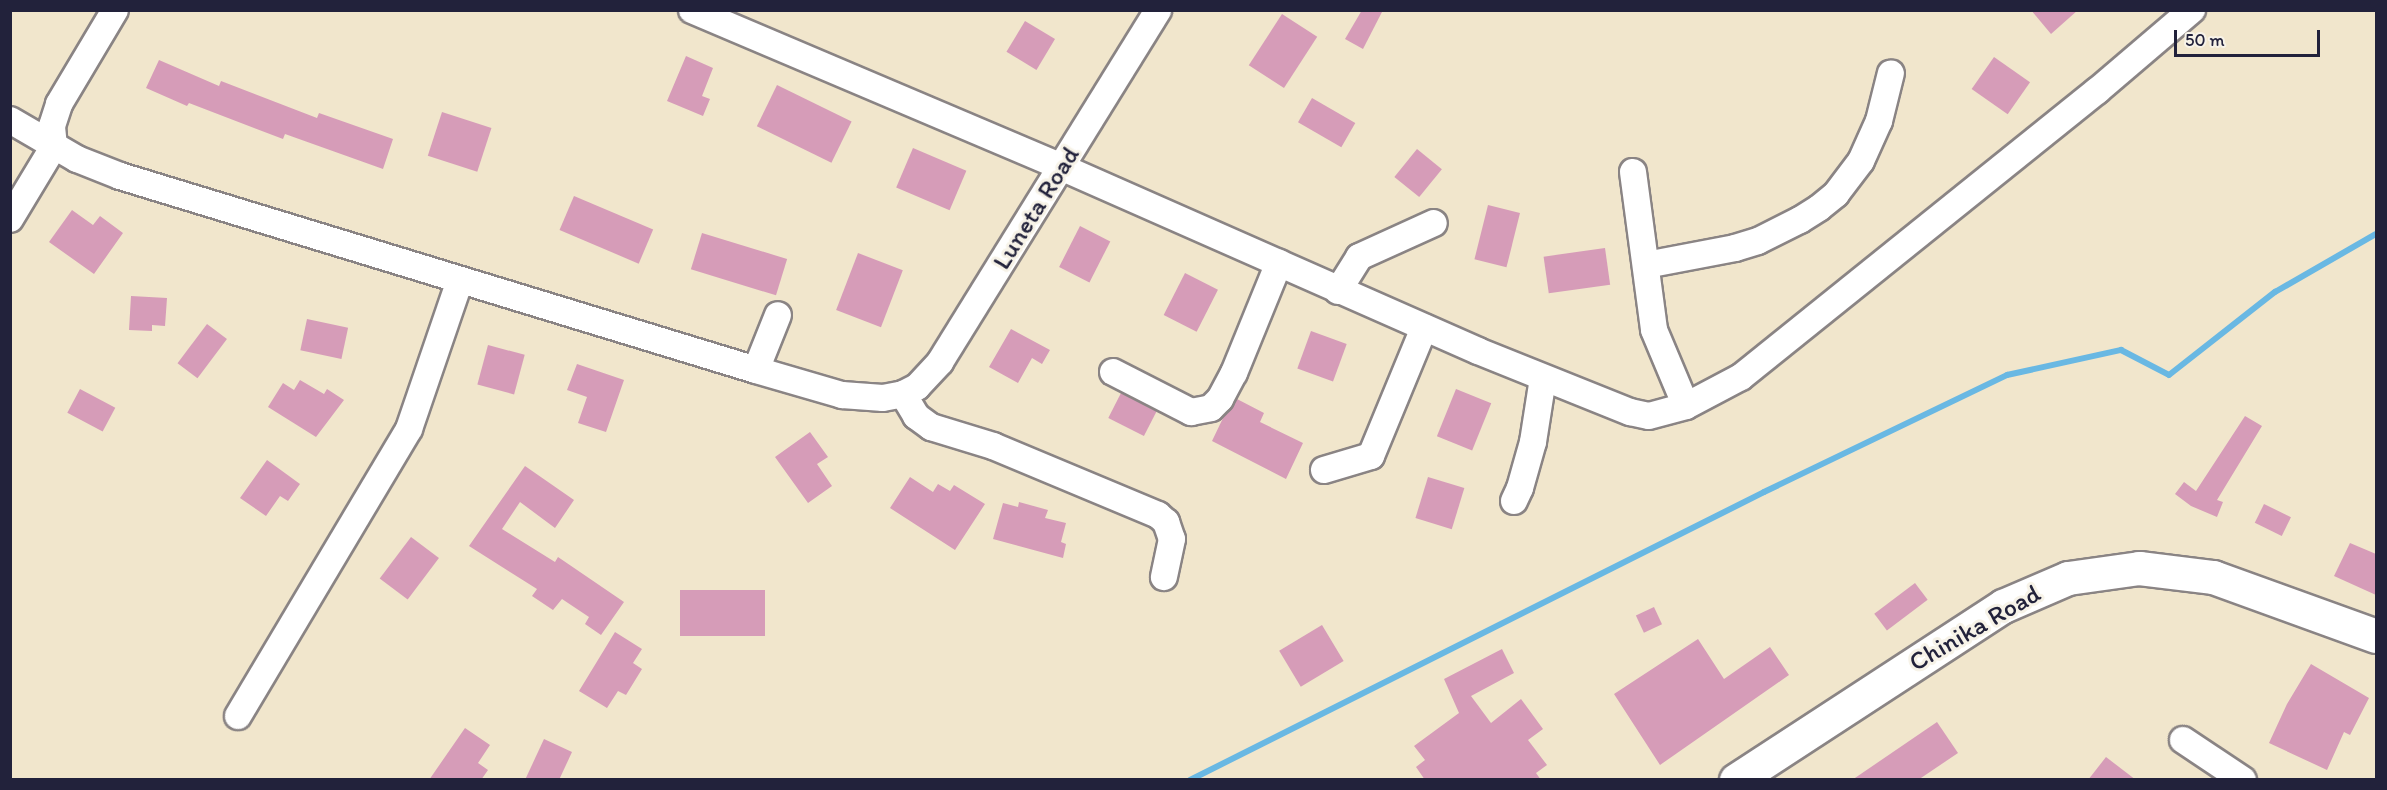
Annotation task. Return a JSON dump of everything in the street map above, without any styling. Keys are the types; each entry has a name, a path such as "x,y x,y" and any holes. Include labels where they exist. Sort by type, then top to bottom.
{"main road":[{"name":"Chinika Road","path":"1736,780 2003,606 2068,578 2139,568 2213,577 2376,636"}],"street":[{"path":"10,219 54,147 52,126 56,110 114,10"},
{"path":"692,10 1061,167 1424,328 1543,378 1640,414 1664,414 1686,406 1741,377 2097,91 2192,10"},
{"name":"Luneta Road","path":"903,394 930,377 940,362 1158,10"},
{"path":"1646,265 1735,248 1758,241 1819,208 1836,194 1861,161 1879,122 1891,73"},
{"path":"10,120 54,147 97,168 120,176 756,370 852,396 883,398 903,394 916,416 931,427 993,446 1158,515 1166,522 1172,539 1164,577"},
{"path":"1632,172 1657,340 1686,406"},
{"path":"1338,291 1359,257 1434,223"},
{"path":"1113,372 1191,412 1211,408 1220,399 1234,374 1279,263"},
{"path":"238,716 409,429 460,280"},
{"path":"756,370 778,315"},
{"path":"1324,470 1371,456 1424,328"},
{"path":"1514,501 1533,442 1543,378"},
{"path":"2183,740 2243,780"}],"building":[{"path":"1362,10 1383,10 1363,49 1345,39"},
{"path":"2031,10 2078,10 2051,34"},
{"path":"1282,14 1317,37 1284,88 1249,65"},
{"path":"1025,21 1055,39 1036,70 1006,52"},
{"path":"686,56 713,68 702,96 710,99 703,116 667,101"},
{"path":"1994,57 2030,82 2008,114 1972,89"},
{"path":"159,60 219,86 221,81 317,118 319,113 393,139 383,169 285,134 283,139 189,103 187,106 146,88"},
{"path":"777,85 852,121 831,163 757,126"},
{"path":"1312,98 1355,123 1341,147 1298,122"},
{"path":"442,112 491,128 477,172 428,156"},
{"path":"913,148 966,171 950,210 896,188"},
{"path":"1417,149 1442,169 1419,197 1394,177"},
{"path":"574,196 653,230 639,264 560,230"},
{"path":"1488,205 1520,213 1506,267 1474,259"},
{"path":"72,210 93,225 100,216 123,233 94,274 49,242"},
{"path":"1080,226 1110,241 1089,282 1059,267"},
{"path":"702,233 787,259 776,295 691,269"},
{"path":"1605,248 1610,285 1549,293 1544,257"},
{"path":"858,253 903,270 881,327 836,310"},
{"path":"1185,273 1218,290 1197,332 1164,315"},
{"path":"131,296 167,298 165,326 152,325 152,331 129,330"},
{"path":"307,319 348,328 341,359 300,350"},
{"path":"207,324 227,339 197,378 178,363"},
{"path":"1011,329 1050,350 1042,364 1032,358 1018,383 989,367"},
{"path":"1311,331 1347,344 1333,382 1297,369"},
{"path":"488,345 525,355 514,394 477,385"},
{"path":"577,364 624,380 606,432 578,423 587,397 567,390"},
{"path":"300,380 324,394 327,389 344,400 316,437 268,407 283,383 294,390"},
{"path":"80,389 115,408 103,432 67,413"},
{"path":"1456,389 1491,403 1472,451 1437,436"},
{"path":"1121,393 1157,411 1144,436 1108,418"},
{"path":"1237,399 1264,413 1260,422 1303,443 1286,479 1212,441 1224,416"},
{"path":"2245,416 2262,426 2217,500 2223,502 2217,517 2191,506 2175,494 2184,482 2196,491"},
{"path":"810,432 828,457 817,464 832,486 808,503 775,457"},
{"path":"267,460 300,484 288,501 280,496 266,516 240,498"},
{"path":"525,466 574,500 555,528 520,502 502,529 555,562 558,557 624,602 601,635 585,624 589,617 562,599 553,610 532,596 537,589 469,546"},
{"path":"910,477 933,492 938,484 950,491 954,485 985,504 955,550 890,508"},
{"path":"1428,477 1464,488 1452,529 1415,518"},
{"path":"1019,502 1048,510 1045,518 1066,523 1061,542 1066,544 1063,558 993,539 1003,503 1018,507"},
{"path":"2264,504 2291,517 2282,536 2255,523"},
{"path":"411,537 439,558 408,600 380,579"},
{"path":"2350,543 2376,554 2376,595 2334,576"},
{"path":"1915,583 1928,600 1887,630 1874,614"},
{"path":"680,590 765,590 765,636 680,636"},
{"path":"1654,607 1662,624 1644,633 1636,615"},
{"path":"1322,625 1344,661 1301,687 1279,651"},
{"path":"615,632 642,649 633,663 642,669 626,695 618,691 607,708 579,691"},
{"path":"1698,639 1724,679 1770,647 1789,675 1660,765 1614,694"},
{"path":"1502,649 1514,673 1471,696 1491,723 1521,699 1543,729 1528,740 1547,765 1536,773 1541,780 1425,780 1416,767 1425,760 1414,746 1459,713 1444,679"},
{"path":"2311,664 2369,698 2350,735 2344,732 2327,770 2269,743 2287,704"},
{"path":"1937,722 1958,753 1918,780 1852,780"},
{"path":"465,728 490,745 478,763 488,770 481,780 429,780"},
{"path":"544,739 572,752 559,780 525,780"},
{"path":"2106,757 2136,780 2088,780"}],"waterway":[{"path":"1190,780 1764,492 2007,375 2121,350 2169,375 2275,292 2376,234"}]}
